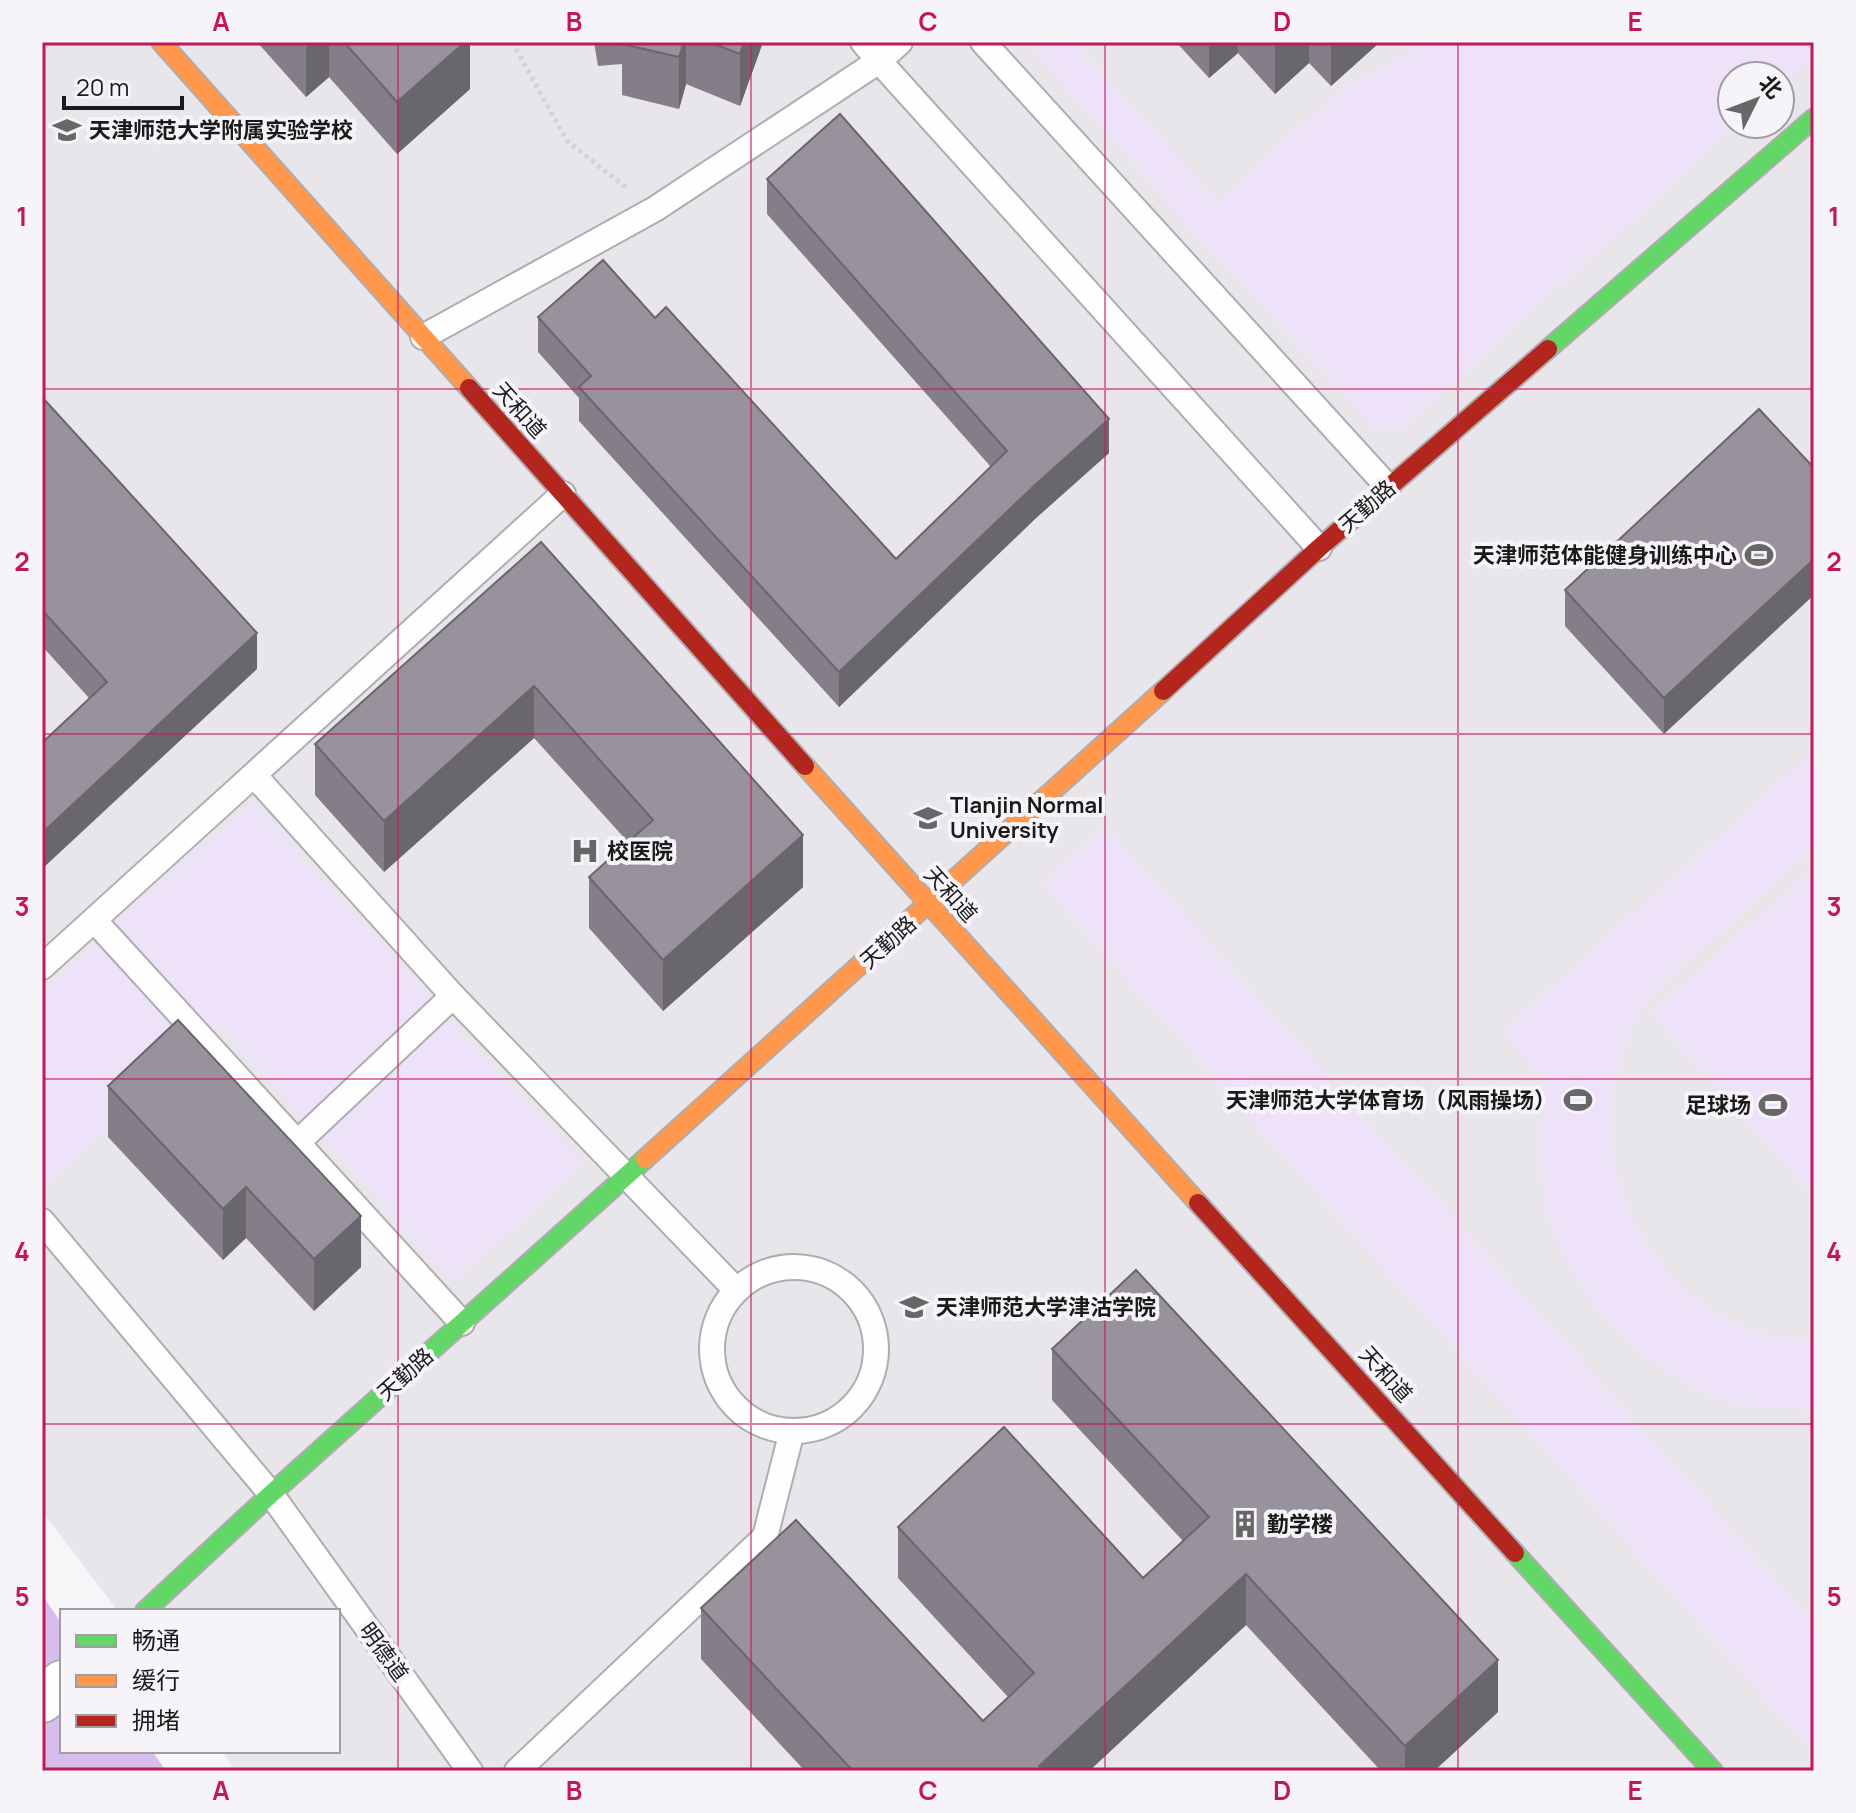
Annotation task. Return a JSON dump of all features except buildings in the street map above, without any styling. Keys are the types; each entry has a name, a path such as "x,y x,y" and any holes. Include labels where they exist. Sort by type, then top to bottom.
{"street":[{"name":"天和道","path":"161,42 1703,1768"},
{"name":"天勤路","path":"147,1609 271,1494 929,905 1319,548 1814,118"},
{"path":"42,1700 60,1685"}],"lane":[{"path":"863,42 1319,548"},
{"path":"423,337 655,209 879,61 900,42"},
{"path":"983,42 1388,487"},
{"path":"42,967 563,494"},
{"path":"254,775 453,996 736,1290"},
{"path":"94,920 462,1323"},
{"path":"298,1142 453,996"},
{"name":"明德道","path":"42,1221 271,1494 470,1771"},
{"path":"794,1266 835,1278 852,1291 865,1308 873,1328 875,1360 865,1391 851,1408 814,1429 792,1431 771,1428 735,1406 722,1389 714,1369 711,1348 714,1326 723,1306 736,1290 753,1277 773,1268 794,1266"},
{"path":"517,1771 765,1537 792,1431"}],"path":[{"path":"512,42 567,141 655,209"}],"shaded area":[{"name":"TIanjin Normal University","path":"42,42 1814,42 1814,1771 236,1771 223,1753 340,1753 340,1609 116,1609 42,1511"},
{"path":"1027,42 1073,42 1218,203 1339,92 1429,42 1814,42 1814,55 1796,71 1796,60 1716,60 1716,140 1720,140 1401,429 1374,427 1188,225"},
{"name":"天津师范大学体育场（风雨操场）","path":"1814,752 1814,848 1676,971 1645,1005 1620,1060 1611,1109 1614,1158 1627,1206 1649,1249 1680,1286 1719,1315 1764,1334 1814,1341 1814,1409 1759,1407 1709,1394 1647,1356 1619,1331 1574,1272 1558,1240 1544,1192 1541,1128 1546,1080 1502,1032"},
{"path":"252,801 582,1164 453,1282 221,1026 48,1183 42,1177 42,991"},
{"path":"1105,827 1814,1623 1814,1752 1042,883"},
{"name":"足球场","path":"1814,868 1814,1196 1651,1014"},
{"path":"42,1595 60,1621 60,1753 153,1753 166,1771 42,1771"}],"traffic: fast":[{"path":"1548,349 1814,118"},
{"path":"147,1609 645,1159"},
{"path":"1515,1553 1713,1771"}],"traffic: slow":[{"path":"161,42 469,388"},
{"path":"645,1159 1163,691"},
{"path":"805,766 1198,1203"}],"traffic: jam":[{"path":"1163,691 1319,548 1548,349"},
{"path":"469,388 805,766"},
{"path":"1198,1203 1515,1553"}],"place":[{"name":"天津师范大学附属实验学校","path":"67,130"},
{"name":"天津师范体能健身训练中心","path":"1759,555"},
{"name":"TIanjin Normal University","path":"928,818"},
{"name":"校医院","path":"585,851"},
{"name":"天津师范大学体育场（风雨操场）","path":"1578,1100"},
{"name":"足球场","path":"1773,1105"},
{"name":"天津师范大学津沽学院","path":"914,1307"},
{"name":"勤学楼","path":"1245,1524"}]}
